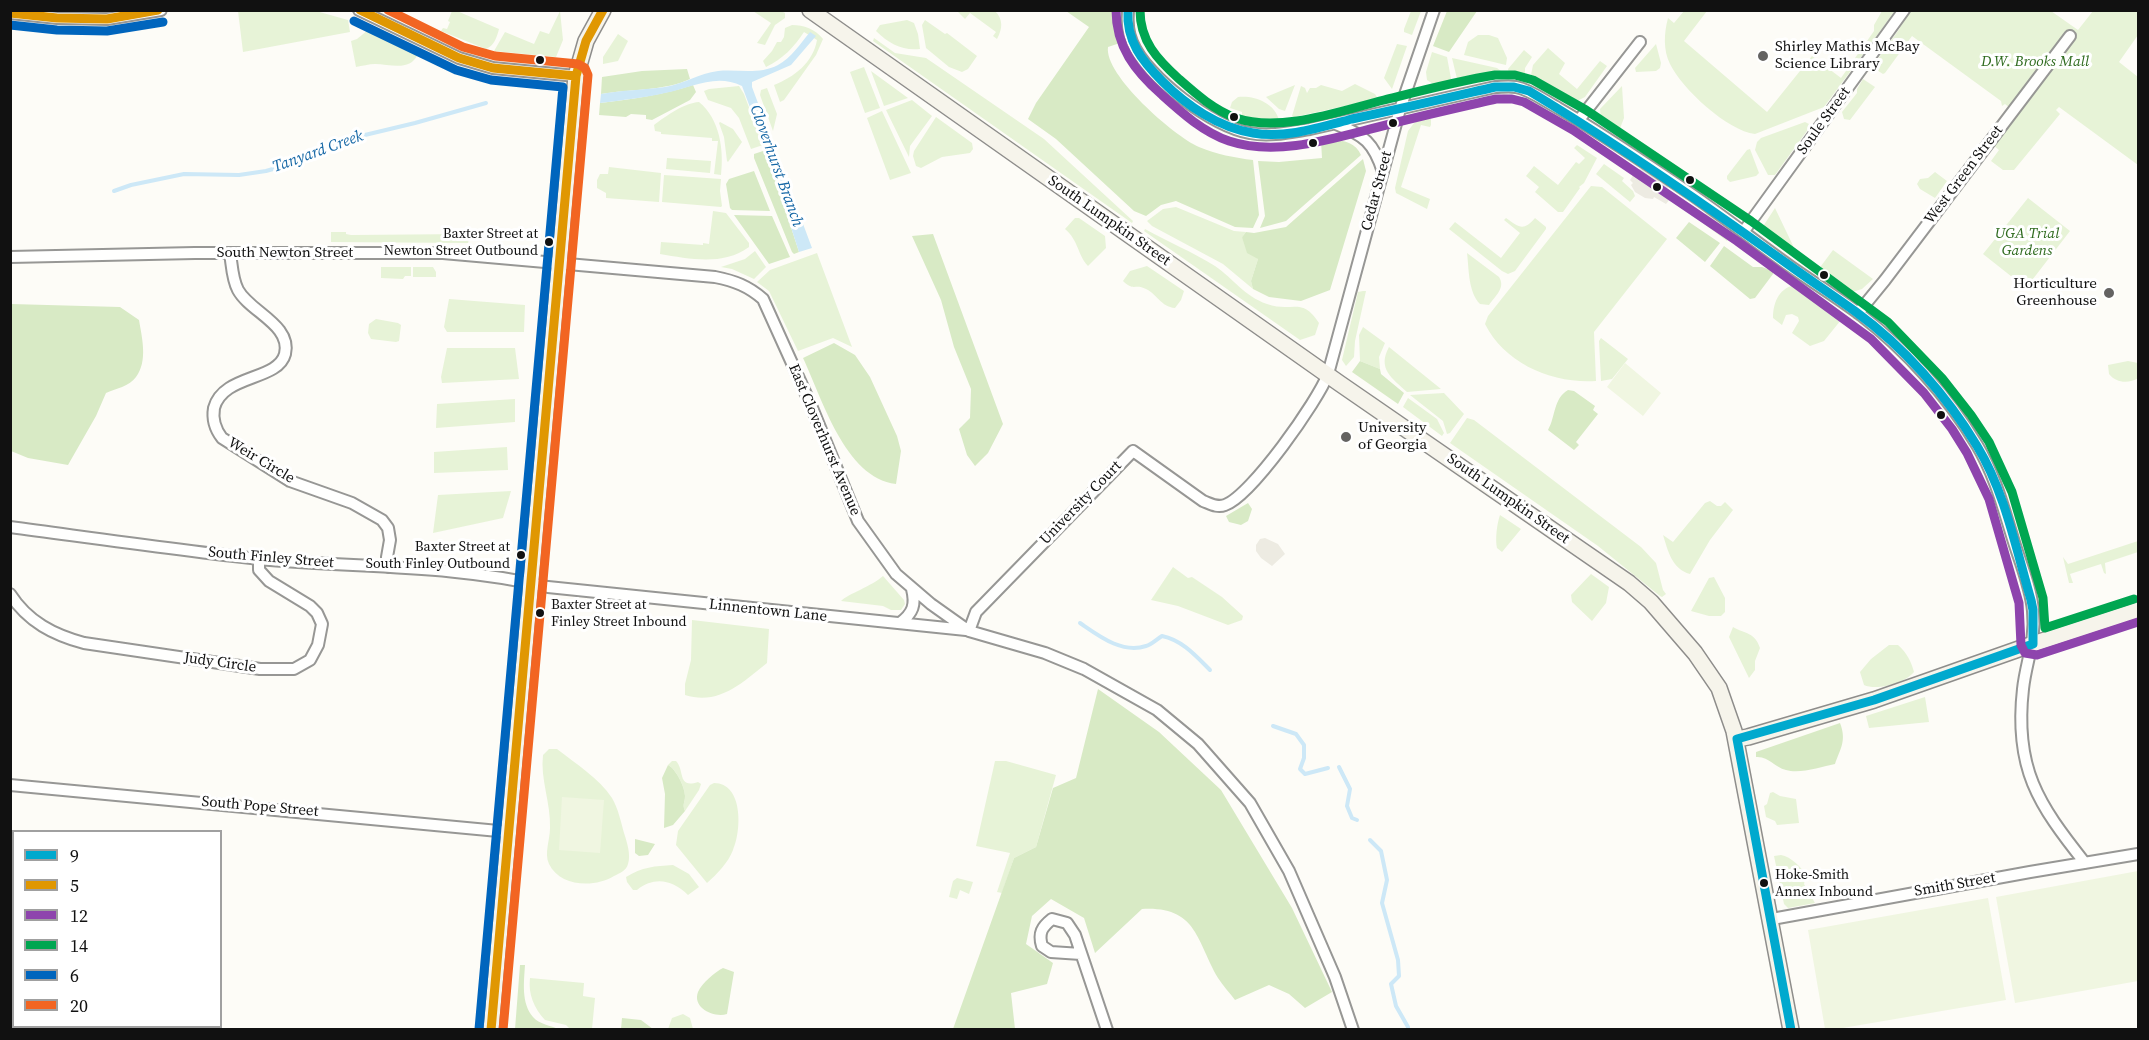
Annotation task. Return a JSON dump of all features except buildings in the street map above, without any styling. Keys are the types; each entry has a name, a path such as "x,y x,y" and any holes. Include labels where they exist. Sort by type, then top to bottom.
{"main road":[{"path":"491,1029 576,76 586,41 603,10"},
{"name":"South Lumpkin Street","path":"810,10 1606,566 1651,602 1695,653 1719,688 1737,739 1791,1029"},
{"path":"1737,739 1859,705 2033,644 2139,610"}],"street":[{"path":"10,13 107,20 161,10"},
{"path":"359,10 459,58 493,68 576,76"},
{"path":"1128,10 1128,27 1132,42 1149,68 1190,104 1234,130 1281,134 1336,124 1495,87 1514,87 1529,91 1579,120 1744,231 1858,313 1891,342 1944,398 1978,447 2000,495 2031,600 2034,625 2021,714 2026,764 2045,810 2085,863"},
{"name":"Cedar Street","path":"1328,374 1400,109 1434,10"},
{"name":"Soule Street","path":"1744,231 1904,10"},
{"name":"West Green Street","path":"1858,313 2070,36"},
{"path":"1579,120 1640,42"},
{"path":"1336,124 1361,135 1370,143 1383,173"},
{"name":"South Newton Street","path":"10,257 443,253 559,264"},
{"name":"Weir Circle","path":"230,254 238,291 282,332 286,342 285,354 277,366 236,384 219,397 213,412 216,430 222,438 290,481 352,503 382,520 388,528 390,540 388,567"},
{"name":"East Cloverhurst Avenue","path":"559,264 715,277 735,281 749,287 763,299 824,435 858,521 879,553 912,589 969,631 1045,653 1084,669 1157,710 1198,744 1250,803 1289,871 1335,977 1353,1029"},
{"name":"University Court","path":"969,631 976,612 1133,451 1203,501 1214,506 1222,506 1233,501 1247,489 1323,388 1328,374"},
{"name":"South Finley Street","path":"10,527 259,559 388,567 494,577 531,583"},
{"name":"Judy Circle","path":"10,594 35,622 59,636 84,643 260,669 294,669 309,660 318,645 322,624 310,606 269,581 259,570 259,559"},
{"name":"Linnentown Lane","path":"531,583 548,587 712,605 969,631"},
{"path":"900,623 909,616 913,609 915,601 912,589"},
{"name":"South Pope Street","path":"10,785 509,832"},
{"name":"Smith Street","path":"1772,919 2139,854"},
{"path":"1081,954 1107,1029"},
{"path":"10,1028 23,1029"}],"green space":[{"path":"238,11 316,11 348,20 350,32 243,52"},
{"path":"452,11 499,29 489,48 486,49 441,31 443,28 447,29"},
{"path":"560,11 563,40 556,57 494,51 505,32 534,44 540,31 549,34"},
{"path":"753,11 785,13 785,18 775,25 765,45 757,43 771,23"},
{"path":"957,11 995,11 1000,17 1001,24 997,39 993,36 996,32 970,13 965,19"},
{"path":"1066,11 1116,11 1120,43 1108,47 1110,59 1128,88 1158,118 1188,141 1212,152 1253,160 1259,215 1253,228 1235,227 1176,201 1161,205 1146,216 1134,211 1056,139 1028,119 1036,103 1089,27"},
{"path":"1411,11 1421,11 1412,35 1404,32"},
{"path":"1447,11 1477,11 1449,52 1433,46"},
{"path":"1684,11 1707,11 1684,41 1767,112 1812,56 1841,78 1874,31 1874,25 1882,11 1895,11 1824,107 1755,134 1744,131 1719,117 1695,96 1670,64 1665,41 1668,18 1674,23"},
{"name":"D.W. Brooks Mall","path":"1905,11 2051,11 2078,30 2093,11 2138,11 2138,35 2119,62 2138,77 2138,165 2059,107 2056,110 2060,114 2014,170 2003,170 1991,161 1999,150 1987,140 2010,108 2005,104 2002,106 2001,101 1912,36 1885,73 1872,67 1900,28 1895,24"},
{"path":"907,20 914,23 920,49 897,46 876,31 880,25"},
{"path":"925,20 945,34 947,33 977,56 968,69 962,72 949,67 926,48 922,25"},
{"path":"792,25 809,28 823,39 816,55 784,100 780,102 774,85 789,78 802,68 811,56 817,40 804,32 788,52 766,67 763,61 777,42 781,42 785,28"},
{"path":"368,30 418,54 414,60 405,65 373,64 356,67 351,41"},
{"path":"618,34 628,41 618,61 603,64 603,57"},
{"path":"1478,35 1498,38 1507,58 1506,65 1464,55 1468,42"},
{"path":"874,38 895,53 926,58 1044,139 1133,221 1132,223 873,41"},
{"path":"1397,44 1407,46 1392,89 1384,78"},
{"path":"1656,44 1661,63 1660,68 1656,71 1636,72 1635,68"},
{"path":"1548,48 1565,63 1559,74 1577,89 1600,61 1607,66 1585,97 1575,102 1531,75 1533,65"},
{"path":"1524,50 1532,57 1525,68 1525,76 1509,73 1508,69"},
{"path":"1432,52 1447,57 1452,84 1438,87 1427,80 1426,72"},
{"path":"1452,58 1497,68 1501,71 1498,75 1458,83"},
{"path":"864,67 880,108 865,113 850,72"},
{"path":"687,69 690,79 680,83 658,88 601,94 602,77 642,71"},
{"path":"871,71 908,98 884,106"},
{"path":"1863,79 1875,87 1850,120 1844,119 1842,112 1857,93"},
{"path":"1355,84 1375,94 1378,99 1292,116 1301,86 1307,93 1310,88 1321,85 1342,91"},
{"path":"693,85 696,92 690,100 652,120 646,119 646,115 631,114 626,117 599,115 600,103 659,94"},
{"path":"1295,85 1285,111 1279,109 1266,97"},
{"path":"739,86 763,145 751,149 739,118 731,108 708,100 704,91"},
{"path":"1622,86 1624,118 1619,131 1601,119 1600,109"},
{"path":"767,88 777,114 773,131 760,95 761,90"},
{"path":"1504,94 1529,99 1543,106 1544,110 1540,116 1516,99 1486,100"},
{"path":"1238,97 1251,97 1263,101 1273,109 1279,120 1254,120 1242,117 1242,112 1230,108 1232,102"},
{"path":"912,100 932,116 910,146 909,157 886,110"},
{"path":"699,102 712,117 716,126 721,145 721,175 714,174 718,141 712,141 712,138 661,134 655,131 654,125 670,114 681,107"},
{"path":"882,111 911,173 890,180 867,118"},
{"path":"936,117 972,143 973,149 970,153 942,157 921,168 916,166 914,151"},
{"path":"1421,119 1431,119 1431,125 1430,127 1421,125 1401,187 1430,199 1427,209 1396,193 1395,188 1408,131 1414,123"},
{"path":"1805,122 1809,124 1809,128 1775,175 1768,175 1755,150 1757,142 1761,138"},
{"path":"719,123 733,129 742,142 728,162"},
{"path":"1333,139 1353,145 1361,155 1286,221 1260,228 1265,216 1258,161 1279,162 1322,158 1321,141"},
{"path":"1577,145 1597,158 1584,183 1563,212 1558,212 1535,192 1539,187 1526,176 1534,166 1558,185 1576,162 1579,164 1585,158 1574,148"},
{"path":"1750,149 1759,173 1756,176 1730,182 1727,176"},
{"path":"766,150 799,252 794,254 754,158 754,154"},
{"path":"667,158 711,161 710,173 666,169"},
{"path":"1363,159 1366,171 1330,290 1301,301 1269,297 1253,289 1251,281 1258,259 1247,253 1242,237 1246,232 1254,233 1286,227"},
{"path":"1604,164 1624,178 1622,181 1633,191 1635,196 1630,202 1596,174"},
{"path":"609,167 661,173 659,202 606,198 606,193 597,188 597,180 600,174 608,174"},
{"path":"754,171 770,211 732,210 726,184 729,179"},
{"path":"1935,172 1947,181 1935,198 1920,189 1917,184 1920,179 1928,178"},
{"path":"664,175 721,179 722,206 662,202"},
{"path":"1591,186 1602,187 1667,239 1594,332 1596,381 1580,381 1547,375 1532,369 1505,350 1485,324 1488,316"},
{"name":"UGA Trial Gardens","path":"2028,198 2070,231 2026,288 1983,254"},
{"path":"1176,207 1234,231 1246,232 1242,237 1258,259 1251,281 1253,289 1223,264 1152,226 1147,221 1163,209"},
{"path":"1775,208 1798,256 1762,228"},
{"path":"713,211 726,213 749,243 749,247 739,253 717,259 694,259 660,254 661,242 709,244"},
{"path":"1706,213 1733,233 1727,241 1700,221"},
{"path":"734,215 772,216 790,257 769,264"},
{"path":"1075,218 1079,218 1105,236 1106,248 1088,266 1073,238 1065,229"},
{"path":"1506,218 1524,227 1535,218 1546,227 1515,271 1508,274 1449,229 1455,222 1501,258 1520,233 1504,220"},
{"path":"1689,222 1720,243 1705,262 1676,238"},
{"path":"1145,229 1215,266 1259,301 1283,307 1302,307 1307,310 1319,323 1315,335 1300,340 1144,231"},
{"path":"331,232 346,232 351,235 470,234 468,243 331,242"},
{"path":"933,234 1003,424 988,453 975,466 967,455 959,429 970,418 971,389 954,347 941,300 912,236"},
{"path":"1724,246 1753,267 1773,271 1755,298 1750,299 1710,266"},
{"path":"1833,250 1873,279 1862,289 1849,293 1818,270"},
{"path":"755,251 766,267 754,279 732,269 721,267 745,259"},
{"path":"817,253 852,347 833,338 798,351 769,291 757,282 770,270"},
{"path":"1467,253 1499,277 1501,281 1499,292 1489,305 1480,304 1473,293"},
{"path":"1147,266 1184,291 1175,308 1166,305 1146,289 1132,287 1123,281 1130,271"},
{"path":"381,267 411,267 411,276 405,276 403,279 381,278"},
{"path":"413,267 433,267 436,277 413,277"},
{"path":"1794,285 1841,320 1824,341 1810,346 1792,333 1799,321 1798,317 1792,314 1786,315 1782,325 1773,318 1774,308 1780,294"},
{"path":"1366,291 1355,341 1354,357 1346,366 1342,360 1358,292"},
{"path":"449,299 525,305 524,332 447,332 444,327"},
{"path":"11,304 120,307 139,320 143,349 140,371 130,383 106,393 96,416 68,465 28,458 11,451"},
{"path":"376,319 401,325 399,341 371,339 368,333 369,324"},
{"path":"1363,327 1385,343 1379,357 1380,369 1360,361 1359,335"},
{"path":"1601,338 1628,359 1612,379 1601,381 1599,341"},
{"path":"834,343 855,355 870,377 897,436 901,451 896,484 878,479 849,452 818,394 803,358"},
{"path":"1389,347 1441,389 1407,392 1385,367"},
{"path":"447,348 515,348 519,379 442,383 441,377"},
{"path":"1360,361 1380,369 1381,374 1404,393 1398,404 1352,372"},
{"path":"2128,361 2138,363 2138,378 2123,382 2109,374 2108,365"},
{"path":"1625,363 1661,393 1643,416 1607,387"},
{"path":"1568,390 1574,391 1595,406 1593,410 1598,414 1576,442 1579,445 1574,450 1548,430 1557,403"},
{"path":"1444,393 1464,414 1447,434 1443,421 1410,395"},
{"path":"1408,398 1437,419 1444,433 1442,436 1403,407"},
{"path":"515,399 515,422 436,428 437,404"},
{"path":"1467,418 1474,420 1641,547 1656,563 1666,594 1660,596 1598,546 1450,443"},
{"path":"507,447 508,470 434,473 434,452"},
{"path":"511,491 503,518 433,533 438,495"},
{"path":"1710,501 1717,506 1725,502 1733,510 1710,540 1690,574 1675,564 1663,535 1673,542 1705,503"},
{"path":"1248,503 1252,509 1248,521 1241,525 1229,522 1226,516"},
{"path":"1500,515 1521,529 1502,552 1497,548 1496,541"},
{"path":"2138,541 2138,552 2105,563 2106,574 2101,564 2070,574 2073,583 2069,583 2063,557 2068,564"},
{"path":"1173,567 1222,597 1243,616 1242,620 1228,625 1178,606 1151,600"},
{"path":"1591,574 1609,587 1606,603 1592,621 1572,602 1571,595"},
{"path":"883,576 904,600 905,604 901,610 841,601 873,583"},
{"path":"1714,577 1725,598 1725,612 1721,616 1709,616 1691,611 1709,578"},
{"path":"692,620 769,629 767,663 720,695 697,698 685,695 685,684 691,660"},
{"path":"1733,627 1752,636 1760,648 1755,661 1755,670 1749,678 1729,637"},
{"path":"1889,645 1898,645 1901,648 1912,664 1914,672 1904,680 1890,685 1870,687 1864,685 1860,672 1871,659"},
{"path":"1098,689 1159,732 1221,790 1292,908 1332,992 1305,1008 1289,994 1269,985 1235,1000 1218,978 1192,928 1174,913 1142,909 1095,953 1084,918 1051,899 1032,916 1026,944 1053,963 1047,984 1011,993 1015,1029 953,1029 1014,858 1036,847 1053,788 1076,778"},
{"path":"1925,697 1929,722 1869,728 1866,716"},
{"path":"1840,723 1843,740 1835,764 1810,770 1792,771 1782,769 1764,758 1756,757 1756,752"},
{"path":"549,749 557,749 579,766 601,784 612,798 629,853 627,866 621,873 606,880 588,884 578,883 561,877 549,864 547,851 550,819 542,764 543,755"},
{"path":"676,761 679,765 684,781 701,784 685,811 683,788 677,774 668,765"},
{"path":"995,761 1006,761 1056,775 1036,847 1014,858 1002,893 997,892 1010,853 976,846"},
{"path":"668,765 677,774 683,788 685,811 673,825 664,828 665,794 662,778"},
{"path":"714,783 724,785 730,791 735,799 739,820 733,850 718,872 707,883 676,845 678,831 710,785"},
{"path":"1770,793 1796,799 1799,823 1777,825 1775,821 1766,817 1764,806 1767,804"},
{"path":"562,797 604,800 600,853 559,850"},
{"path":"635,839 655,844 648,855 639,856 635,853"},
{"path":"1781,855 1792,860 1802,869 1806,876 1804,884 1815,903 1788,908 1784,904 1774,856"},
{"path":"673,865 689,874 699,887 688,895 670,883 657,881 633,890 627,882 626,877 643,869"},
{"path":"2138,871 2138,981 2015,1003 1996,897"},
{"path":"957,878 973,882 969,894 960,890 957,899 949,897 953,881"},
{"path":"1988,898 2006,1000 1837,1029 1825,1029 1808,930"},
{"path":"520,965 525,965 524,992 529,1011 538,1021 559,1029 515,1029"},
{"path":"723,968 734,972 727,1014 722,1015 705,1010 698,1003 697,998 702,985"},
{"path":"530,978 584,983 583,996 595,998 592,1029 570,1029 566,1025 545,1020 533,1000"},
{"path":"683,1014 690,1018 693,1029 668,1029 672,1018"},
{"path":"622,1018 641,1020 653,1029 621,1029"}],"shaded area":[{"path":"1639,169 1643,169 1668,187 1664,195 1670,199 1666,204 1654,197 1653,199 1645,198 1635,192 1630,180"},
{"path":"1265,538 1278,544 1285,554 1272,566 1256,551 1256,545 1260,539"}],"water":[{"path":"810,32 816,36 791,65 752,82 752,87 812,248 799,252 766,150 742,86 732,82 713,81 657,95 600,103 601,94 665,87 718,71 756,71 771,68 787,58"}],"waterway":[{"name":"Tanyard Creek","path":"114,191 131,185 184,174 239,175 266,171 301,161 344,140 486,103"},
{"name":"Cloverhurst Branch","path":"1080,623 1111,642 1128,648 1148,645 1162,636 1169,638 1188,649 1210,670"},
{"name":"Cloverhurst Branch","path":"1273,726 1296,734 1304,745 1304,758 1300,769 1305,774 1328,768"},
{"name":"Cloverhurst Branch","path":"1339,767 1350,789 1347,806 1352,818 1357,820"},
{"name":"Cloverhurst Branch","path":"1370,840 1381,851 1387,880 1382,903 1398,960 1399,976 1391,984 1396,1006 1408,1030"}],"transit line":[{"name":"5","path":"10,13 57,18 107,19 158,10"},
{"name":"5","path":"360,10 459,58 493,68 576,76"},
{"name":"20","path":"388,10 463,47 495,56 578,64 585,68 588,75 503,1030"},
{"name":"5","path":"491,1030 576,76 586,41 603,10"},
{"name":"12","path":"1116,10 1119,36 1123,47 1143,77 1193,121 1210,133 1229,141 1249,146 1269,147 1310,143 1496,99 1524,102 1573,130 1737,241 1871,339 1924,393 1967,453 1989,499 2019,603 2021,645 2025,653 2037,655 2138,622"},
{"name":"9","path":"1128,10 1130,31 1137,50 1163,82 1182,99 1216,121 1253,133 1278,134 1303,131 1495,87 1514,87 1529,91 1661,175 1856,312 1891,341 1923,373 1965,427 1987,464 2009,521 2033,610 2033,644 1874,700 1737,739 1791,1030"},
{"name":"14","path":"1140,10 1143,31 1151,49 1171,72 1213,106 1228,115 1253,122 1272,123 1310,119 1439,86 1495,75 1515,75 1533,80 1586,110 1751,221 1888,322 1942,378 1989,442 2012,492 2043,598 2045,628 2134,599"},
{"name":"6","path":"354,21 456,70 491,80 563,87 479,1029"},
{"name":"6","path":"10,25 57,30 107,31 163,22"}],"place":[{"name":"Shirley Mathis McBay Science Library","path":"1763,56"},
{"name":"Baxter Street at Newton Street Outbound","path":"549,242"},
{"name":"Horticulture Greenhouse","path":"2109,293"},
{"name":"University of Georgia","path":"1346,437"},
{"name":"Baxter Street at South Finley Outbound","path":"521,555"},
{"name":"Baxter Street at Finley Street Inbound","path":"540,613"},
{"name":"Hoke-Smith Annex Inbound","path":"1764,883"}]}
